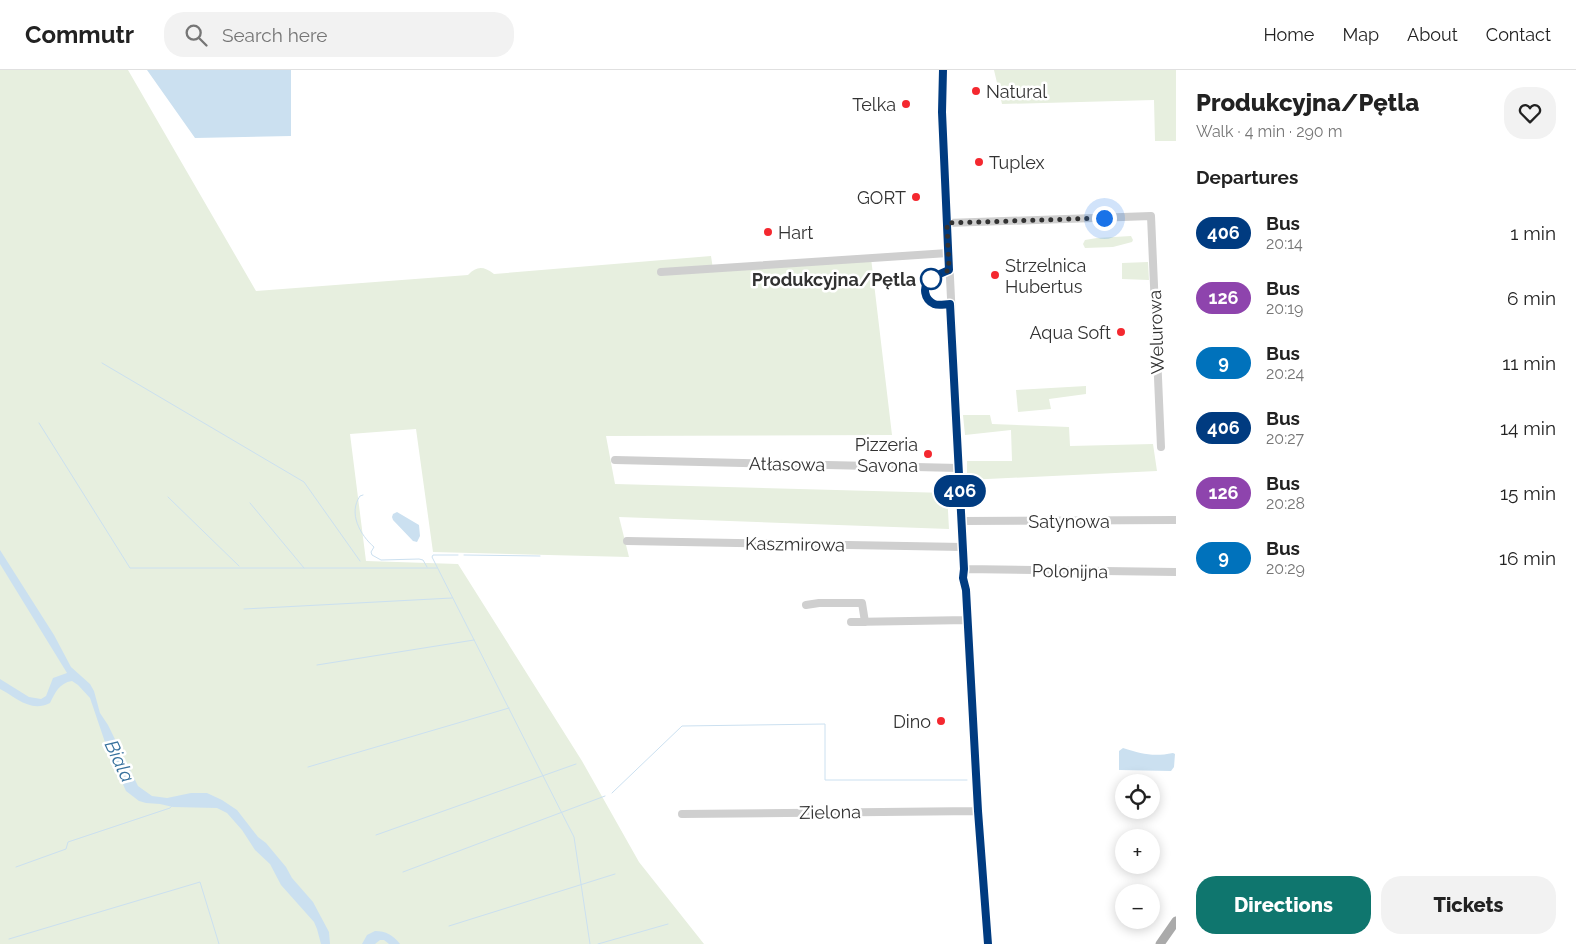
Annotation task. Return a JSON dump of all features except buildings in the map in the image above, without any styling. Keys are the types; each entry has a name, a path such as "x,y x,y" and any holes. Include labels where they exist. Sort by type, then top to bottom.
{"main road":[{"path":"1160,944 1176,921"}],"street":[{"path":"943,70 942,112 964,569 967,578 966,590 978,811 988,944"},
{"name":"Welurowa","path":"947,223 1151,216 1161,447"},
{"path":"661,272 948,253"},
{"name":"Atłasowa","path":"615,460 959,468"},
{"name":"Satynowa","path":"962,521 1176,520"},
{"name":"Kaszmirowa","path":"627,541 963,547"},
{"name":"Polonijna","path":"964,569 1176,572"},
{"path":"806,605 819,603 862,603 865,622"},
{"path":"851,622 968,620"},
{"name":"Zielona","path":"682,814 978,811"}],"green space":[{"path":"0,70 128,70 256,291 468,275 480,268 494,274 711,256 713,269 871,258 892,435 606,436 615,484 947,493 949,529 619,517 629,557 433,552 416,429 350,434 366,561 458,564 582,761 639,862 704,944 0,944"},
{"path":"994,70 1176,70 1176,141 1155,141 1154,100 1002,104"},
{"path":"1131,236 1132,242 1113,247 1085,248 1083,244 1085,240 1097,238"},
{"path":"1148,262 1149,280 1122,279 1122,263"},
{"path":"1086,386 1086,394 1049,399 1051,409 1018,412 1016,390"},
{"path":"963,415 990,415 992,424 1069,427 1070,446 1153,444 1157,471 967,480 967,461 1012,461 1011,430 965,435"}],"water":[{"path":"147,70 291,70 291,136 195,138"},
{"path":"397,512 419,525 420,536 417,542 413,541 393,520 393,514"},
{"name":"Biala","path":"0,550 54,635 71,667 90,684 100,713 108,725 138,786 152,796 167,798 191,793 207,793 237,810 313,902 329,932 330,944 321,944 314,922 281,885 270,864 255,850 242,830 227,813 217,808 173,807 146,803 139,801 126,791 108,751 90,698 78,685 72,681 64,684 58,689 50,703 43,706 24,703 0,689 0,679 29,697 41,699 46,696 53,678 67,673 0,564"},
{"path":"1123,748 1148,754 1173,753 1175,754 1174,767 1171,771 1119,770 1119,751"},
{"path":"375,931 389,934 400,944 389,944 384,940 380,940 375,944 362,944 367,935"}],"waterway":[{"path":"102,363 304,482 360,561"},
{"path":"39,423 130,568 437,568"},
{"path":"363,495 360,496 357,503 355,516 360,530 374,547 371,552 372,555 381,560 419,559 423,560 427,567"},
{"path":"168,497 239,566"},
{"path":"250,503 304,568"},
{"path":"458,555 433,555 432,557 574,837 590,944"},
{"path":"464,555 540,556"},
{"path":"244,609 452,598"},
{"path":"317,665 474,640"},
{"path":"308,767 509,708"},
{"path":"612,793 682,726 825,724 825,780 967,780"},
{"path":"376,835 576,764"},
{"path":"403,872 605,796"},
{"path":"16,867 66,849 68,842 170,808 173,805"},
{"path":"449,926 615,874"},
{"path":"9,939 200,882 219,944"},
{"path":"598,944 668,924"}],"bus line":[{"name":"406","path":"943,70 942,112 949,270 930,280 925,288 925,293 927,298 936,305 950,304 963,578 966,590 978,811 988,944"}],"place":[{"name":"Natural","path":"976,91"},
{"name":"Telka","path":"906,104"},
{"name":"Tuplex","path":"979,162"},
{"name":"GORT","path":"916,197"},
{"name":"Hart","path":"768,232"},
{"name":"Strzelnica Hubertus","path":"995,275"},
{"name":"Produkcyjna/Pętla","path":"931,279"},
{"name":"Aqua Soft","path":"1121,332"},
{"name":"Pizzeria Savona","path":"928,454"},
{"name":"Dino","path":"941,721"}],"route":[{"path":"931,279 949,270 947,223 1104,218"}]}
